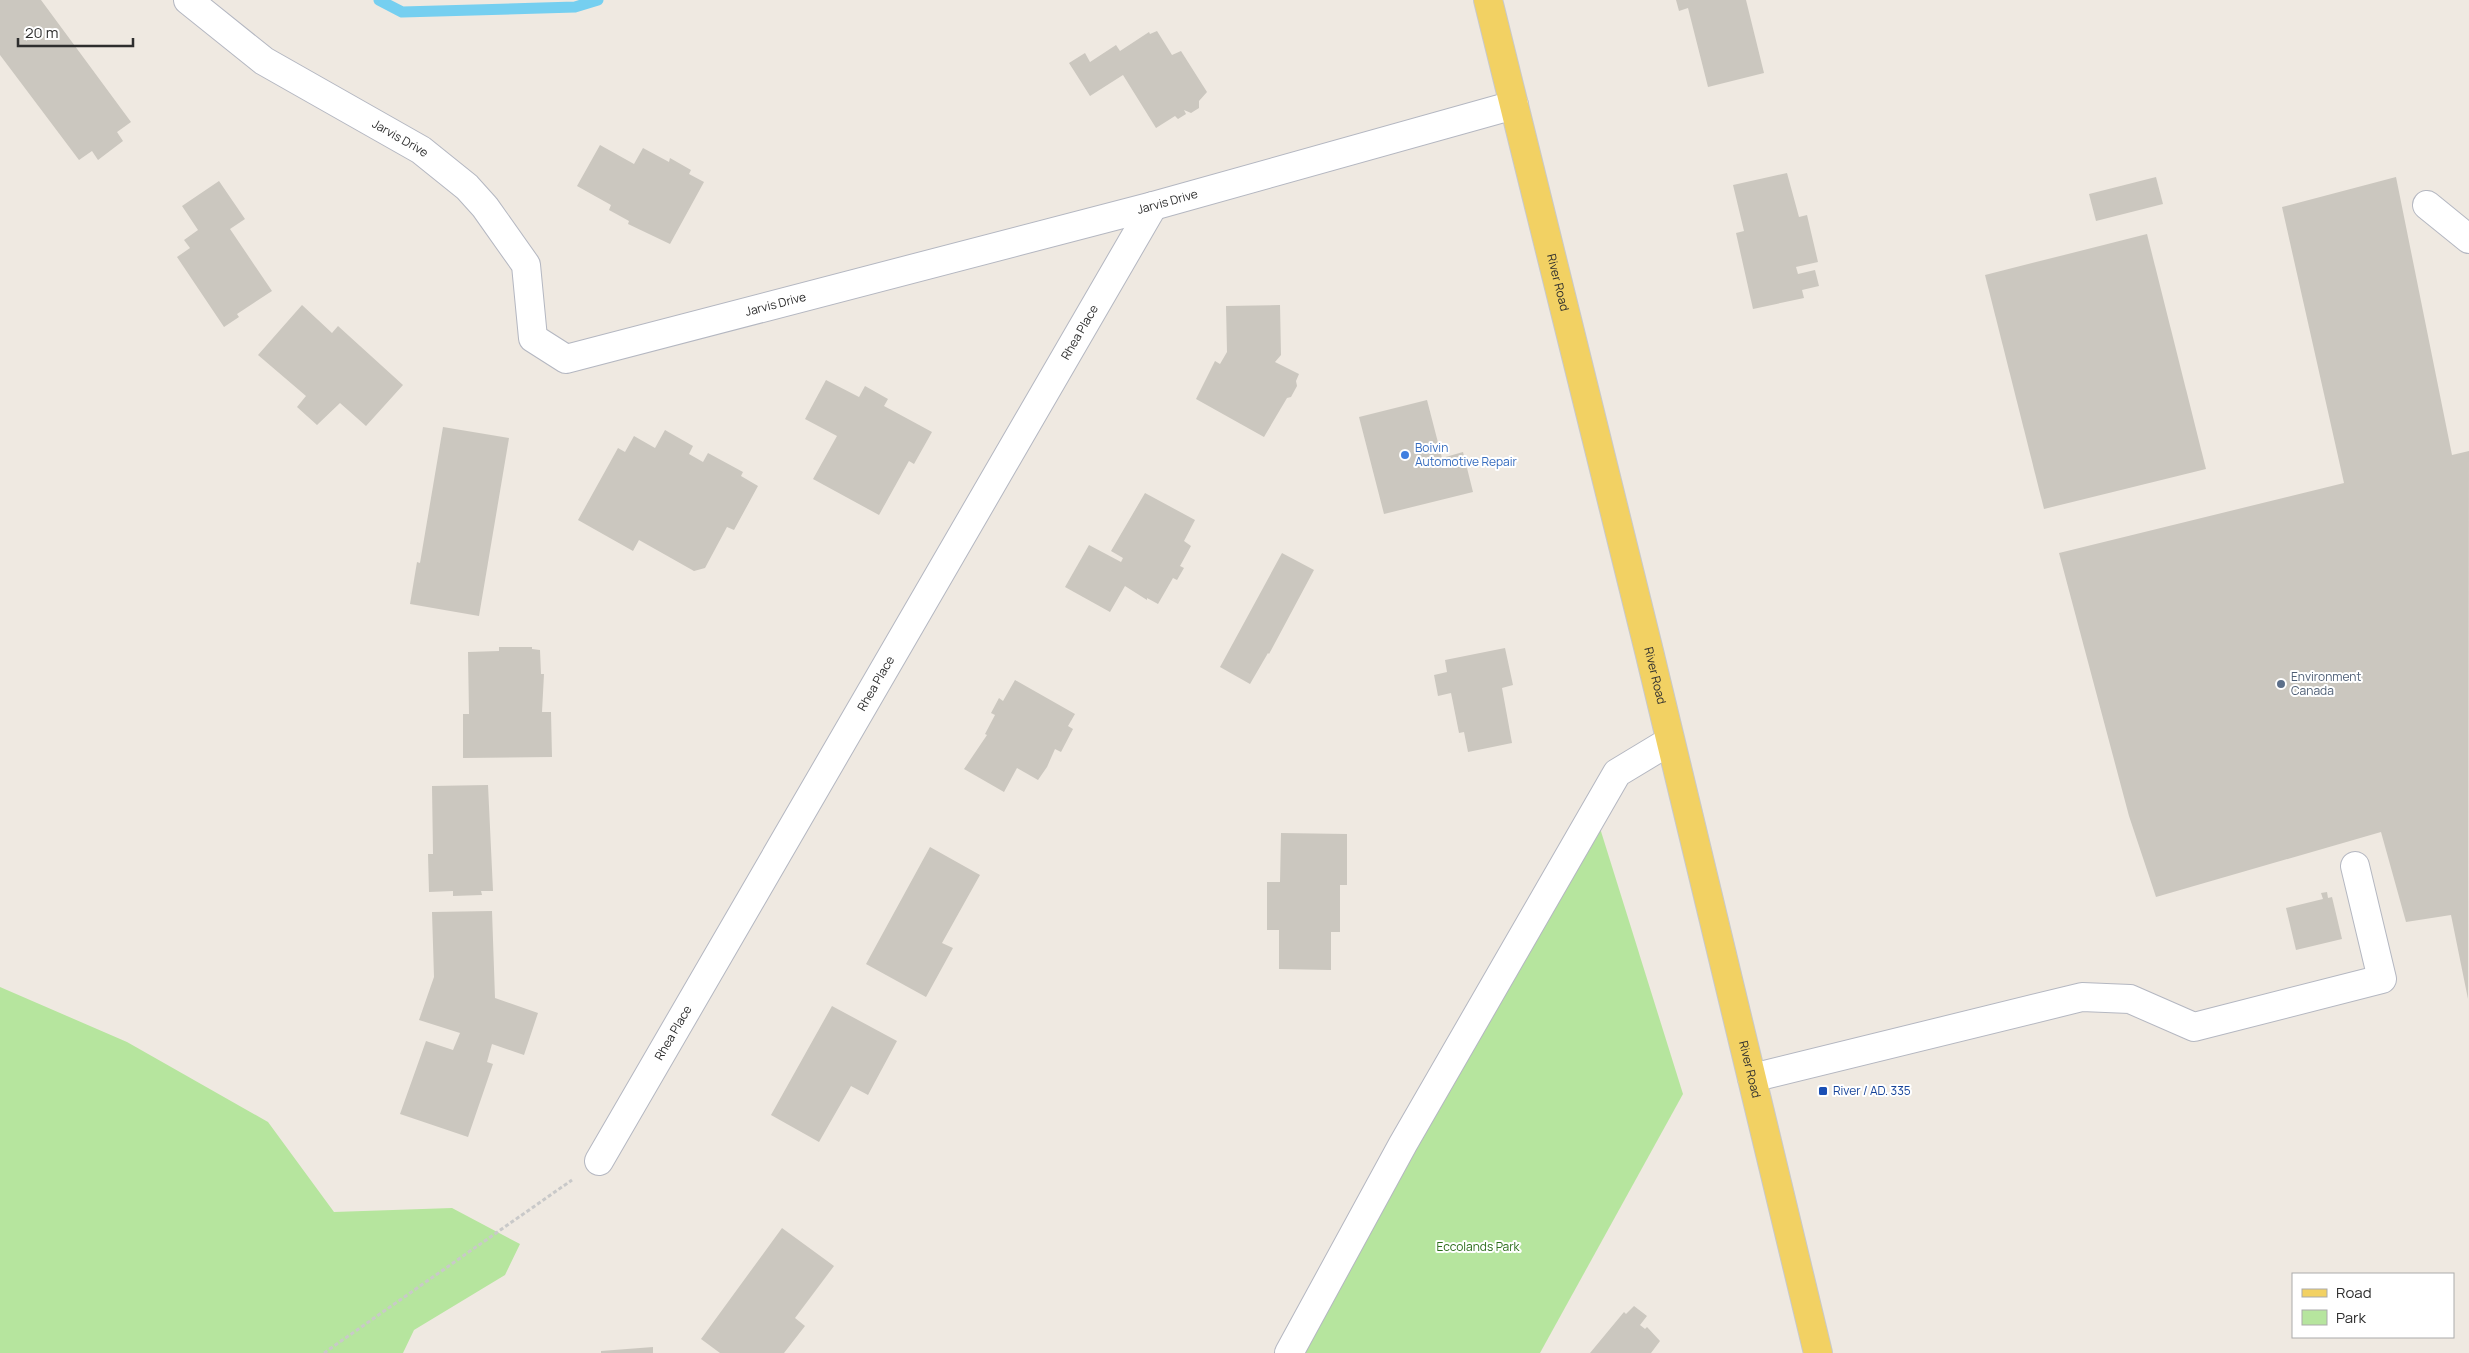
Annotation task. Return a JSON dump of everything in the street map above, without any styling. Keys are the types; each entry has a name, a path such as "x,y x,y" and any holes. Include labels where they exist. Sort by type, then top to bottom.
{"main road":[{"name":"River Road","path":"1488,0 1818,1353"}],"street":[{"name":"Jarvis Drive","path":"188,0 264,61 421,150 467,187 490,214 526,265 533,338 566,358 1153,206 1514,105"},
{"path":"2427,205 2469,240"},
{"name":"Rhea Place","path":"599,1161 1153,206"},
{"path":"1290,1353 1403,1144 1617,773 1670,741"},
{"path":"1752,1078 2082,997 2130,999 2194,1027 2382,979 2355,866"}],"path":[{"path":"324,1353 599,1161"}],"green space":[{"name":"Eccolands Park","path":"1599,825 1683,1094 1540,1353 1297,1353"},
{"path":"0,987 127,1042 268,1122 334,1212 452,1208 520,1244 505,1275 414,1330 403,1353 0,1353"}],"building":[{"path":"0,0 41,0 131,122 117,132 123,141 98,160 92,151 79,160 0,55"},
{"path":"1676,0 1746,0 1764,73 1708,87 1688,8 1679,11"},
{"path":"1157,31 1172,55 1181,51 1207,92 1199,101 1199,108 1191,113 1184,110 1186,114 1178,119 1175,116 1156,128 1123,75 1090,96 1069,63 1085,53 1090,62 1116,45 1120,51 1149,32 1150,34"},
{"path":"600,145 634,164 643,148 669,162 670,158 691,170 689,174 704,182 670,244 628,224 629,221 609,210 611,205 577,186"},
{"path":"1787,173 1799,217 1807,215 1818,262 1796,267 1798,274 1815,270 1819,286 1802,290 1804,298 1753,309 1736,233 1744,231 1733,185"},
{"path":"2156,177 2163,204 2096,221 2089,194"},
{"name":"Environment Canada","path":"2396,177 2452,455 2469,451 2468,999 2451,915 2406,922 2381,832 2156,897 2129,816 2059,553 2344,483 2282,207"},
{"path":"219,181 245,219 230,229 272,291 237,314 239,317 224,327 177,257 190,248 184,240 198,230 182,206"},
{"path":"2147,234 2206,469 2044,509 1985,275"},
{"path":"302,305 332,333 338,326 403,385 366,426 340,403 317,425 297,407 306,396 258,355"},
{"path":"1280,305 1281,355 1275,362 1299,374 1296,381 1297,386 1291,397 1287,398 1264,437 1196,399 1215,361 1220,364 1227,352 1226,306"},
{"path":"826,380 859,397 865,386 888,399 884,406 932,432 914,464 909,461 879,515 813,479 837,436 805,419"},
{"name":"Boivin Automotive Repair","path":"1427,400 1442,458 1463,452 1473,492 1384,514 1359,417"},
{"path":"443,427 509,438 479,616 410,604 417,562 420,563"},
{"path":"665,430 693,446 689,454 703,462 708,453 743,472 741,476 758,486 734,530 727,527 705,568 694,571 639,540 633,551 578,520 618,448 625,452 634,436 655,448"},
{"path":"1145,493 1195,520 1184,541 1191,546 1180,566 1184,568 1177,580 1173,578 1158,604 1147,598 1147,600 1125,586 1110,612 1065,587 1089,545 1121,562 1123,558 1111,551"},
{"path":"1282,553 1314,570 1269,654 1250,684 1220,667"},
{"path":"499,647 532,647 532,649 540,650 541,674 544,674 542,712 551,712 552,757 463,758 463,714 469,714 468,652 499,651"},
{"path":"1505,648 1513,685 1502,688 1512,743 1468,752 1464,732 1459,733 1451,693 1438,696 1434,675 1447,672 1445,660"},
{"path":"1015,680 1075,714 1068,726 1073,729 1061,752 1055,749 1047,767 1038,780 1017,768 1004,792 964,769 987,735 985,734 995,715 991,713 999,698 1003,701"},
{"path":"488,785 493,891 481,891 482,895 453,896 453,891 429,892 428,854 433,854 432,786"},
{"path":"1281,833 1347,834 1347,885 1340,885 1340,932 1331,932 1331,970 1279,969 1279,930 1267,930 1267,882 1280,882"},
{"path":"930,847 980,875 942,943 953,948 926,997 866,964"},
{"path":"2327,892 2328,898 2332,897 2342,939 2296,950 2286,908 2323,899 2321,893"},
{"path":"492,911 495,998 538,1013 524,1055 492,1044 487,1062 493,1064 468,1137 400,1114 426,1041 453,1050 460,1033 419,1020 434,977 432,912"},
{"path":"832,1006 897,1041 868,1095 851,1086 819,1142 771,1115"},
{"path":"782,1228 834,1266 795,1318 805,1326 784,1353 720,1353 701,1339"},
{"path":"1634,1306 1647,1316 1640,1325 1645,1329 1647,1327 1660,1341 1651,1353 1590,1353 1624,1312 1626,1314"},
{"path":"653,1347 653,1353 601,1353 601,1351"}],"waterway":[{"path":"379,0 402,12 575,7 598,0"}],"place":[{"name":"Boivin Automotive Repair","path":"1405,455"},
{"name":"Environment Canada","path":"2281,684"},
{"name":"River / AD. 335","path":"1823,1091"}]}
